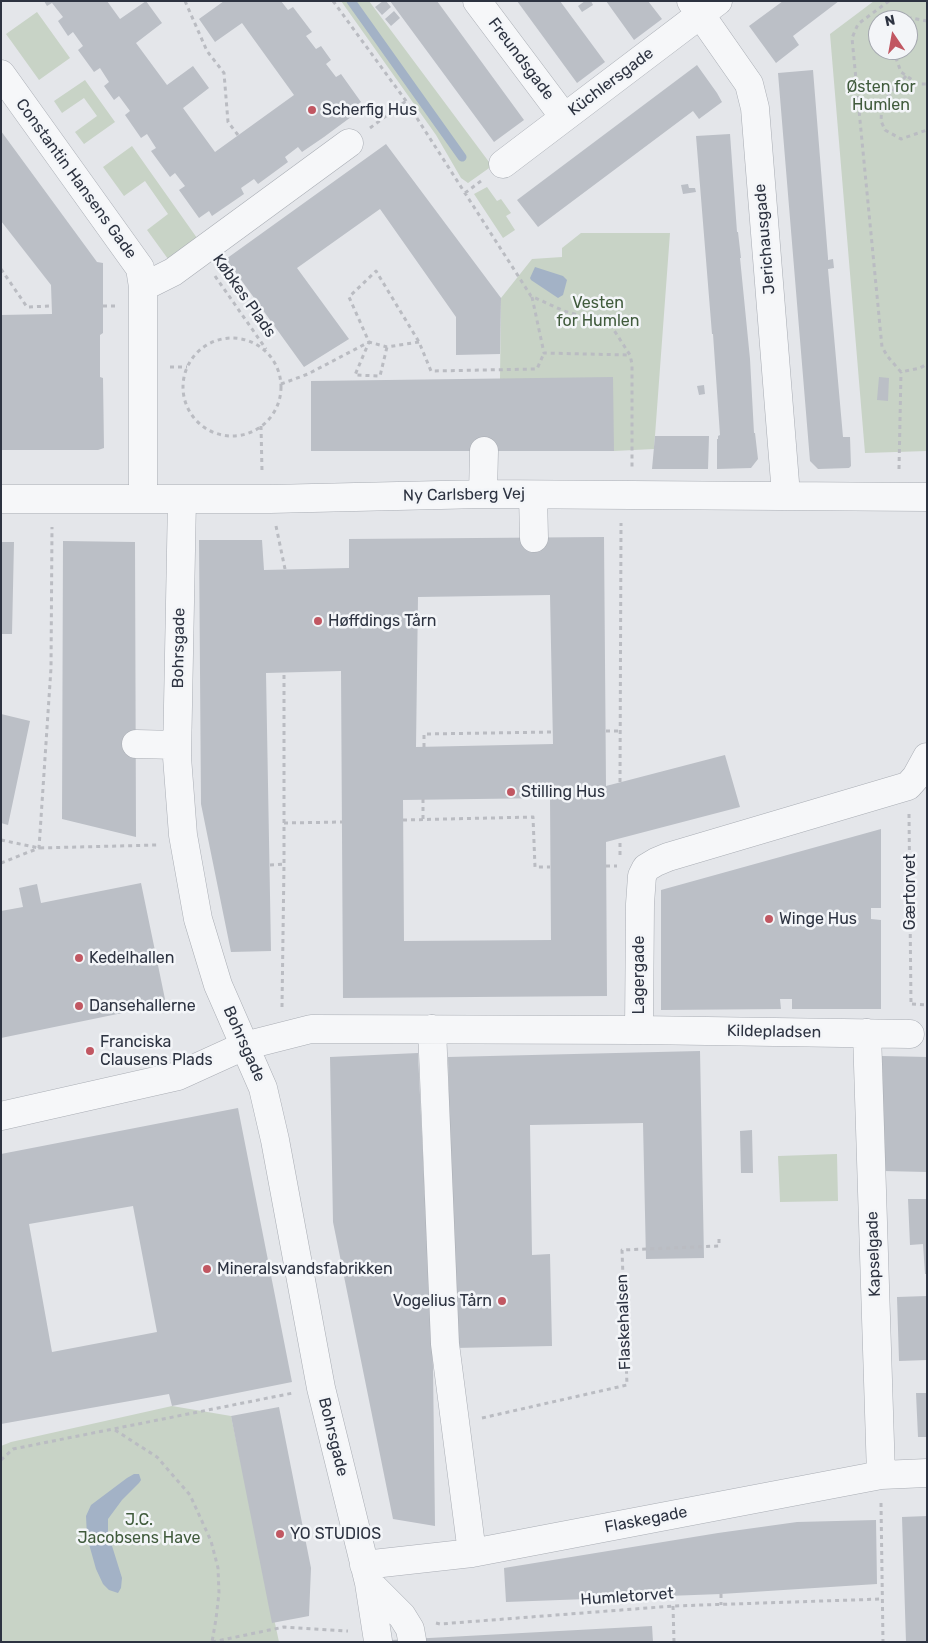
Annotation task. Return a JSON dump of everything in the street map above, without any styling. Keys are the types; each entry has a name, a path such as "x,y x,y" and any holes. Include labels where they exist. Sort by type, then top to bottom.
{"street":[{"name":"Freundsgade","path":"477,1 564,117"},
{"name":"Küchlersgade","path":"503,164 703,6"},
{"name":"Jerichausgade","path":"703,6 749,84 755,108 786,496"},
{"name":"Constantin Hansens Gade","path":"1,74 140,268 143,287 143,499"},
{"path":"143,287 173,272 349,143"},
{"path":"483,494 484,451"},
{"name":"Ny Carlsberg Vej","path":"1,499 267,499 483,494 927,497"},
{"path":"533,495 534,538"},
{"name":"Bohrsgade","path":"182,499 178,745 184,843 198,919 218,985 263,1088 277,1149 321,1388 366,1574 377,1632"},
{"path":"136,744 178,745"},
{"path":"908,786 916,777 927,756"},
{"name":"Lagergade","path":"244,1046 311,1029 639,1030 640,904 642,876 646,868 668,857 908,786"},
{"path":"432,1030 445,1344 472,1553"},
{"name":"Kildepladsen","path":"639,1030 910,1034"},
{"name":"Kapselgade","path":"867,1033 880,1475"},
{"path":"1,1116 178,1076 244,1046"},
{"name":"Flaskegade","path":"366,1574 880,1475 927,1473"},
{"path":"366,1574 407,1628"}],"path":[{"path":"184,1 207,51 224,73 228,122 238,135"},
{"path":"333,1 406,101 531,296 544,354 537,369 431,371 419,342 376,271 349,297 369,342 355,374 380,376 387,347"},
{"path":"889,1 858,24 852,38 882,347 901,372 898,497"},
{"path":"897,60 901,72 906,76 918,84 927,84"},
{"path":"906,76 882,102 880,121 885,130 901,139 927,130"},
{"path":"349,143 406,101"},
{"name":"Købkes Plads","path":"198,253 269,354 278,368 281,384 280,400 273,415 262,426 247,434 231,436 215,434 201,426 190,413 184,398 182,383 187,367 196,353 209,343 224,338 241,338 256,344 269,354"},
{"path":"1,269 27,307 51,306"},
{"path":"531,296 564,311 610,324 630,355 632,364 620,782"},
{"path":"281,384 308,374 369,342 387,347 419,342"},
{"path":"544,354 630,355"},
{"path":"901,372 920,368 927,364"},
{"path":"262,426 267,499 285,569"},
{"path":"39,848 51,668 53,499"},
{"path":"282,1037 284,672"},
{"path":"606,731 620,731"},
{"path":"424,747 424,734 552,732"},
{"name":"Gærtorvet","path":"908,786 910,1034"},
{"path":"423,799 423,820"},
{"path":"404,820 533,817 535,867 550,867"},
{"path":"284,823 342,822"},
{"path":"1,840 39,848 184,843"},
{"path":"1,862 39,848"},
{"path":"270,865 284,864"},
{"path":"606,866 620,866"},
{"path":"911,1004 927,1005"},
{"name":"Flaskehalsen","path":"455,1425 627,1385 622,1250 719,1246 718,1236"},
{"path":"1,1460 13,1449 321,1388"},
{"path":"114,1430 157,1458 190,1495 211,1542 218,1568 219,1593 212,1642 284,1627 377,1632"},
{"path":"880,1475 883,1642"},
{"path":"721,1594 721,1605"},
{"name":"Humletorvet","path":"407,1628 673,1606 882,1599"},
{"path":"673,1606 674,1642"}],"green space":[{"path":"341,1 369,1 492,166 468,183 461,178 436,135"},
{"name":"Østen for Humlen","path":"874,1 927,1 927,451 865,453 830,34"},
{"path":"37,12 70,58 39,80 6,34"},
{"path":"85,80 115,122 84,144 75,132 97,116 84,98 62,113 54,101"},
{"path":"132,146 197,238 168,259 147,230 168,214 145,181 124,196 103,167"},
{"path":"487,187 497,201 501,199 511,213 506,216 515,230 503,238 474,194"},
{"name":"Vesten for Humlen","path":"581,233 670,233 654,449 614,451 500,379 501,298 532,259 562,257 562,248"},
{"path":"837,1154 838,1201 780,1202 778,1156"},
{"name":"J.C. Jacobsens Have","path":"172,1406 231,1416 279,1642 1,1642 1,1446 11,1442"}],"water":[{"path":"535,267 563,276 567,280 563,295 558,298 531,280 530,278"},
{"path":"134,1474 139,1474 141,1480 122,1500 108,1519 108,1533 122,1578 121,1588 118,1593 109,1590 103,1584 96,1569 87,1537 86,1516 91,1505"}],"building":[{"name":"Scherfig Hus","path":"44,1 107,1 120,19 146,1 162,23 136,43 167,85 193,66 209,88 183,108 215,152 294,95 242,23 215,42 199,19 224,1 281,1 288,10 293,7 312,32 306,36 316,49 321,46 331,60 326,64 336,77 341,74 361,102 347,112 351,117 324,137 302,152 298,147 285,157 288,162 258,184 254,179 241,188 244,194 212,216 209,211 199,218 179,190 185,186 175,173 170,177 151,151 156,148 147,134 141,138 125,115 130,111 119,96 114,100 104,86 109,82 100,68 94,72 78,50 83,46 73,32 68,36 58,21 63,17 52,3 47,6"},
{"path":"386,1 391,7 382,15 375,7"},
{"path":"390,1 437,1 524,120 494,142"},
{"path":"517,1 560,1 605,62 577,83"},
{"path":"585,1 591,1 593,5 582,12 578,6"},
{"path":"606,1 648,1 662,19 634,40"},
{"path":"783,1 839,1 793,36 799,45 776,63 749,26"},
{"path":"394,11 400,18 391,26 385,19"},
{"path":"697,65 722,102 699,119 693,111 538,227 517,200"},
{"path":"813,70 828,260 833,259 834,268 828,269 843,437 850,437 851,466 849,468 818,469 810,461 778,73"},
{"path":"1,131 97,262 103,263 103,333 100,335 100,377 103,378 104,448 98,450 1,450 1,315 52,314 51,285 1,221"},
{"path":"730,134 737,232 750,359 754,433 758,459 751,468 717,469 717,439 720,435 696,136"},
{"path":"386,144 501,298 500,354 456,355 456,317 380,209 297,268 349,339 304,367 226,259"},
{"path":"688,184 689,188 695,188 696,192 683,194 681,185"},
{"path":"613,377 614,451 311,451 311,381"},
{"path":"879,377 889,378 888,401 877,400"},
{"path":"704,385 705,394 699,395 697,386"},
{"path":"655,436 709,436 708,469 652,469"},
{"path":"604,537 606,786 725,755 740,807 606,842 607,996 343,998 341,671 266,673 271,951 231,952 201,804 199,540 262,540 264,570 349,568 349,539","holes":["550,595 553,744 416,747 418,597","550,798 551,940 404,941 403,800"]},
{"path":"63,541 135,542 136,837 62,819"},
{"path":"1,542 14,542 12,634 1,634"},
{"path":"1,714 30,721 8,825 1,823"},
{"name":"Winge Hus","path":"881,829 881,908 871,908 871,919 881,920 881,1009 792,1009 792,999 780,999 781,1009 661,1010 661,890"},
{"name":"Kedelhallen","path":"141,883 166,1004 1,1038 1,911 23,907 19,888 37,884 41,903"},
{"path":"700,1051 704,1258 646,1259 643,1123 530,1125 532,1255 550,1254 552,1346 454,1348 448,1057"},
{"path":"418,1053 433,1367 435,1526 393,1519 333,1222 330,1057"},
{"path":"882,1056 927,1057 927,1172 883,1171"},
{"path":"238,1108 292,1382 172,1406 169,1394 1,1424 1,1154","holes":["133,1206 157,1332 52,1352 29,1224"]},
{"path":"752,1130 753,1173 741,1173 740,1131"},
{"path":"908,1199 927,1199 927,1274 925,1274 923,1244 910,1245"},
{"path":"927,1296 927,1360 899,1361 897,1297"},
{"path":"916,1393 927,1393 927,1437 918,1437"},
{"path":"279,1407 311,1568 309,1616 272,1623 231,1416"},
{"path":"927,1516 927,1642 906,1642 902,1517"},
{"path":"876,1520 877,1584 721,1594 506,1602 504,1568 797,1522"},
{"path":"652,1626 653,1642 393,1642 392,1640"}],"waterway":[{"path":"351,1 462,157"}],"place":[{"name":"Scherfig Hus","path":"312,110"},
{"name":"Høffdings Tårn","path":"318,621"},
{"name":"Stilling Hus","path":"511,792"},
{"name":"Winge Hus","path":"769,919"},
{"name":"Kedelhallen","path":"79,958"},
{"name":"Dansehallerne","path":"79,1006"},
{"name":"Franciska Clausens Plads","path":"90,1051"},
{"name":"Mineralsvandsfabrikken","path":"207,1269"},
{"name":"Vogelius Tårn","path":"502,1301"},
{"name":"YO STUDIOS","path":"280,1534"}]}
